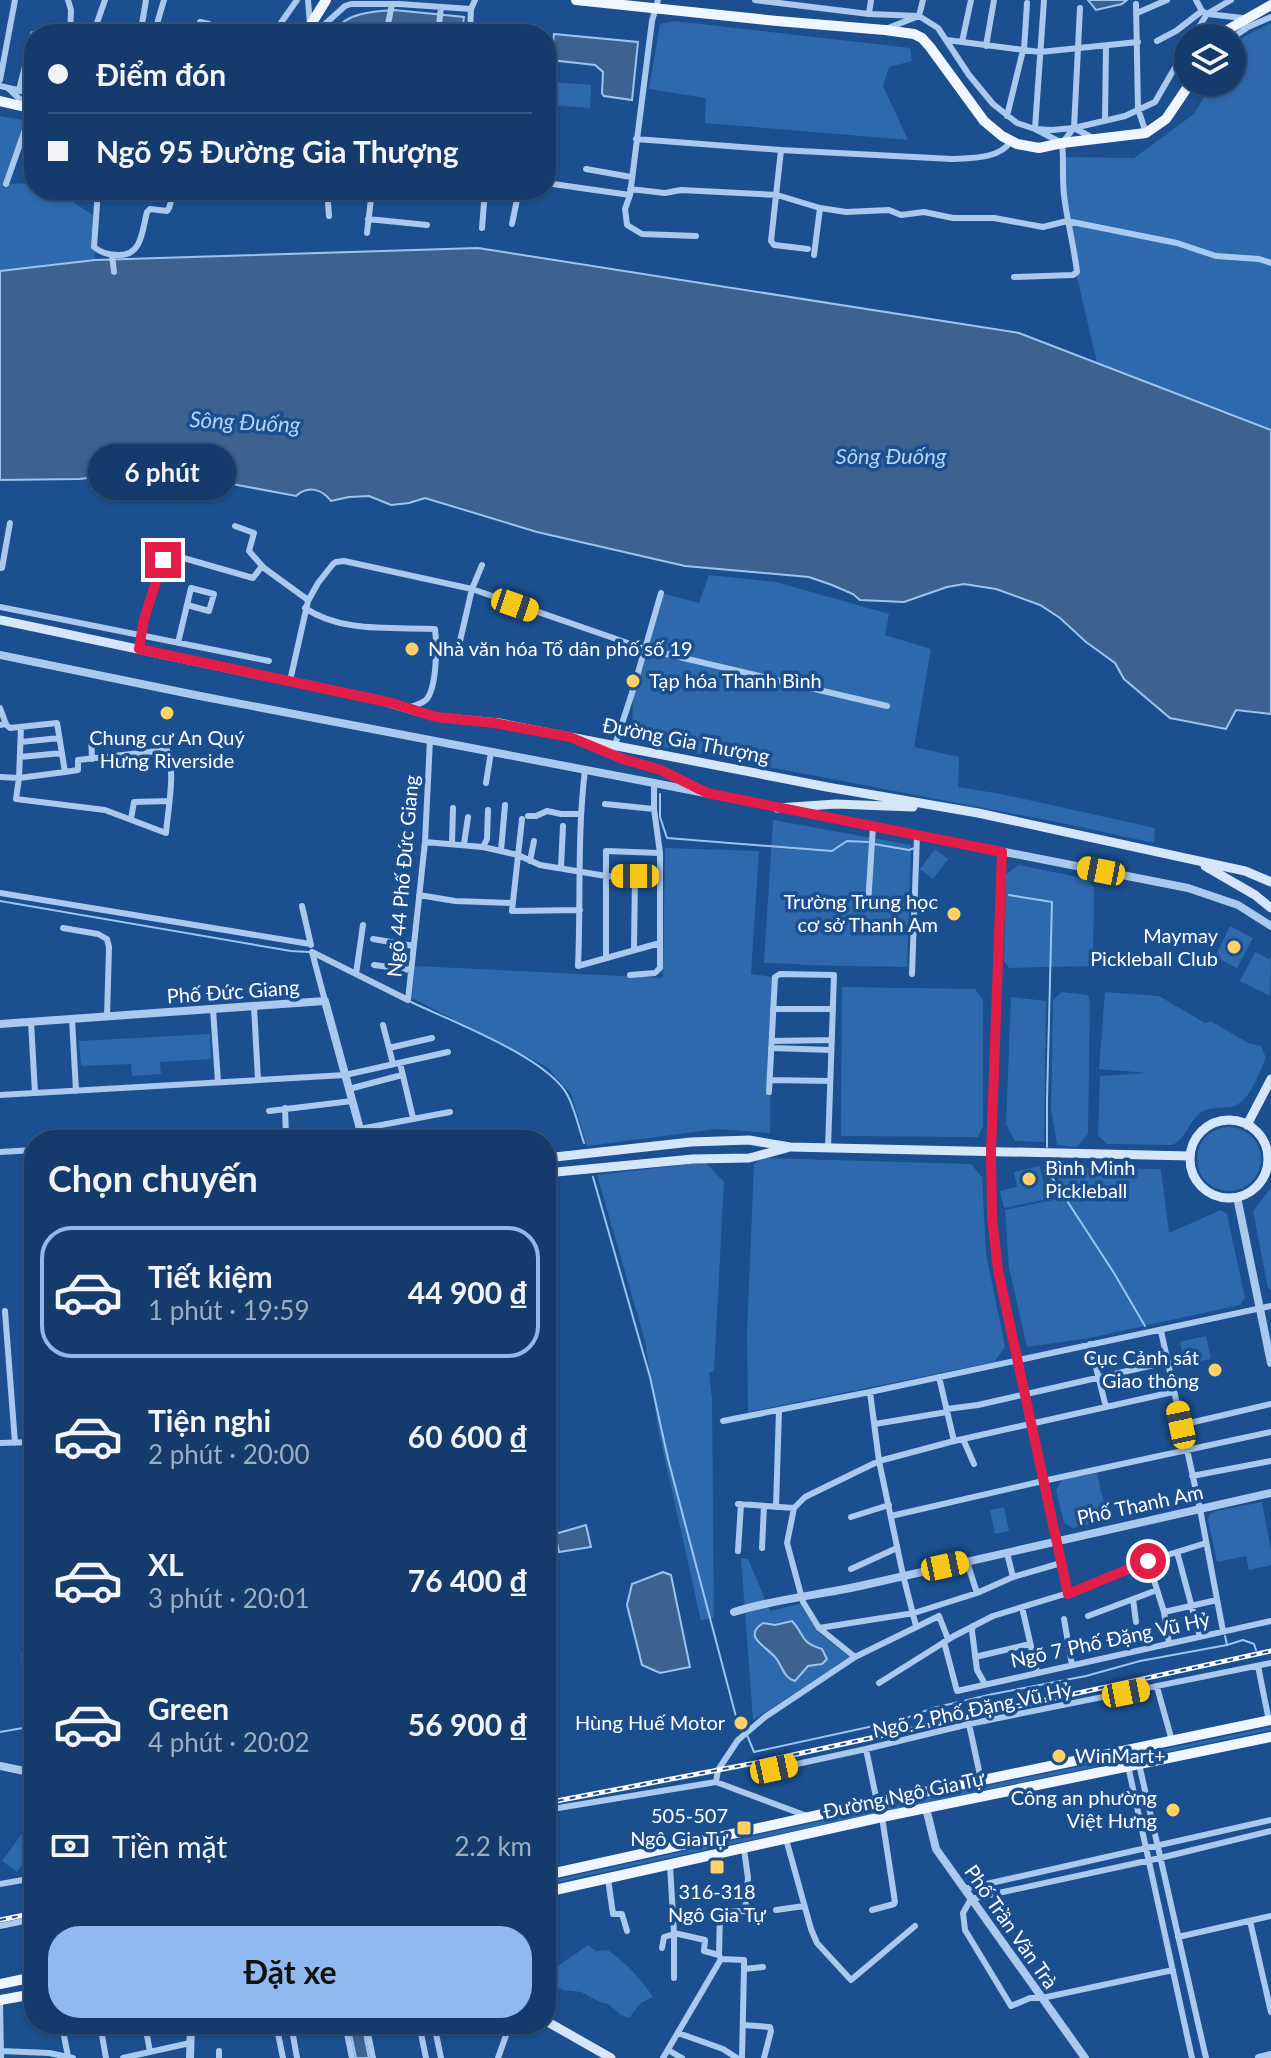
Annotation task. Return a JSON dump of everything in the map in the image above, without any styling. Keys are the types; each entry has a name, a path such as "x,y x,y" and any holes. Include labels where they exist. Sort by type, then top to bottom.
{"main road":[{"path":"313,24 326,0"},
{"path":"576,0 657,5 914,34 925,40 984,121 1017,144 1039,148 1146,133 1166,119 1182,96"},
{"path":"1241,24 1271,5"},
{"path":"0,101 24,106"},
{"name":"Đường Gia Thượng","path":"0,620 392,703 436,717 494,723 958,810 1245,871 1271,882"},
{"path":"570,737 623,759 661,770 707,793"},
{"path":"777,808 844,804 958,810"},
{"path":"1195,860 1255,895 1271,908"},
{"path":"1247,1125 1271,1079"},
{"path":"1230,1120 1247,1125 1262,1139 1267,1152 1263,1177 1246,1194 1217,1196 1202,1187 1192,1172 1190,1156 1196,1137 1211,1124 1230,1120"},
{"path":"556,1157 691,1142 749,1140 790,1147 1190,1156"},
{"path":"556,1172 693,1159 749,1158 790,1147"},
{"name":"Đường Ngô Gia Tự","path":"556,1873 1270,1720"},
{"name":"Đường Ngô Gia Tự","path":"556,1890 882,1817 1271,1737"},
{"path":"0,1984 24,1979"},
{"path":"0,2001 24,1996"},
{"path":"556,2027 611,2058"}],"street":[{"path":"0,80 4,41 15,0"},
{"path":"68,0 70,24"},
{"path":"97,24 105,0"},
{"path":"142,24 146,0"},
{"path":"157,24 163,0"},
{"path":"281,24 297,0"},
{"path":"308,0 309,24"},
{"path":"470,24 475,0"},
{"path":"756,0 813,3 869,14 919,16 934,24 993,104 1017,123 1062,143"},
{"path":"841,10 843,0"},
{"path":"869,14 871,0"},
{"path":"919,16 923,0"},
{"path":"962,42 971,0"},
{"path":"986,46 994,0"},
{"path":"1035,129 1044,0"},
{"path":"1137,13 1166,0"},
{"path":"1196,0 1205,12 1247,19"},
{"path":"1157,41 1228,0"},
{"path":"1007,116 1023,50 1027,3"},
{"path":"320,24 351,4 471,9"},
{"path":"388,24 392,4"},
{"path":"1136,4 1138,109 1146,133"},
{"path":"657,5 652,21 630,192 625,209 627,225 642,234 696,236"},
{"path":"439,24 441,7"},
{"path":"1014,277 1076,273 1063,184 1062,143 1074,128 1080,8"},
{"path":"1199,24 1205,12"},
{"path":"885,30 919,16"},
{"path":"1246,28 1271,17"},
{"path":"199,24 209,24"},
{"path":"947,40 1040,52 1138,42"},
{"path":"1105,120 1106,46"},
{"path":"19,90 24,70"},
{"path":"1035,129 1074,128 1125,116 1155,102 1174,70"},
{"path":"0,86 24,91"},
{"path":"8,88 24,101"},
{"path":"1074,128 1096,140"},
{"path":"6,184 24,132"},
{"path":"636,139 952,159 997,153 1006,149 1011,141"},
{"path":"781,150 771,241 774,245 811,252 820,208"},
{"path":"586,169 631,177"},
{"path":"556,184 630,192 681,190 777,195 846,212 889,210 901,215 924,212 953,218 994,218 1043,227 1067,221 1177,243 1216,256 1259,259 1271,263"},
{"path":"97,200 94,247 112,255 134,252 147,212 150,209 167,211 172,200"},
{"path":"328,200 329,216"},
{"path":"367,233 371,200"},
{"path":"482,228 484,200"},
{"path":"512,224 517,200"},
{"path":"368,219 427,225"},
{"path":"112,255 114,272"},
{"path":"0,568 10,523"},
{"path":"235,526 254,533 249,551 262,566 308,600"},
{"path":"139,649 144,619 166,553 253,578 262,566"},
{"path":"290,681 308,600 333,564 340,561 472,589 645,649 887,706"},
{"path":"436,650 457,654 472,589 482,565"},
{"path":"178,643 191,588 214,594 209,611 187,605"},
{"path":"615,745 661,593"},
{"path":"0,607 269,661"},
{"path":"305,608 328,621 344,625 435,629 436,650 428,697 408,708"},
{"path":"0,655 1188,888 1238,905 1271,926"},
{"path":"0,708 3,725 10,728 57,723 65,772"},
{"path":"0,777 19,778 78,770 78,760 167,750 171,769 166,833 105,810 16,799 19,778 21,727"},
{"path":"91,735 92,759"},
{"path":"21,742 59,738"},
{"name":"Ngõ 44 Phố Đức Giang","path":"312,952 408,1000 425,842 430,740"},
{"path":"486,783 491,752"},
{"path":"20,757 62,753"},
{"path":"585,770 580,814 578,966 660,943"},
{"path":"630,975 658,971 660,853 654,783"},
{"path":"131,819 134,802 169,801"},
{"path":"605,804 654,809"},
{"path":"501,851 505,805"},
{"path":"452,844 453,808"},
{"path":"483,847 487,839 488,810"},
{"path":"580,814 547,811 525,818 512,911 580,910"},
{"path":"464,844 468,817"},
{"path":"561,867 563,826"},
{"path":"868,905 873,826"},
{"path":"912,974 917,835"},
{"path":"530,861 534,841"},
{"path":"425,842 483,847 518,855 540,865 606,876 660,877"},
{"path":"606,958 606,851 660,853"},
{"path":"1002,852 991,1152 993,1232 998,1270 1068,1594"},
{"path":"634,949 635,876"},
{"path":"0,893 310,944"},
{"path":"419,895 455,901 512,903"},
{"path":"302,906 325,1001"},
{"path":"356,974 363,925"},
{"path":"63,928 98,934 108,941 107,1017"},
{"path":"373,939 414,946"},
{"path":"374,965 411,970"},
{"path":"769,1092 774,979 780,974 834,975 828,1148"},
{"name":"Phố Đức Giang","path":"0,1024 325,1001 360,1130"},
{"path":"254,1006 258,1080"},
{"path":"213,1009 218,1082"},
{"path":"773,1009 833,1009"},
{"path":"72,1019 76,1091"},
{"path":"31,1022 35,1093"},
{"path":"383,1025 389,1048 402,1075 413,1118"},
{"path":"389,1048 432,1038"},
{"path":"772,1044 832,1040"},
{"path":"772,1044 831,1050"},
{"path":"0,1095 345,1075 448,1052"},
{"path":"349,1089 402,1075"},
{"path":"770,1080 830,1081"},
{"path":"269,1111 352,1101"},
{"path":"285,1108 286,1130"},
{"path":"374,1130 413,1118 450,1112"},
{"path":"0,1152 24,1151"},
{"path":"1237,1197 1271,1363"},
{"path":"723,1421 1271,1306"},
{"path":"5,1311 15,1443"},
{"path":"1161,1331 1223,1631"},
{"path":"1090,1344 1106,1407"},
{"path":"875,1424 1167,1362"},
{"path":"939,1377 954,1441"},
{"path":"870,1392 879,1461 916,1626"},
{"path":"855,1657 819,1628 803,1602 787,1543 794,1508 805,1497 879,1461 1173,1392"},
{"path":"1181,1425 1271,1404"},
{"path":"776,1507 779,1410"},
{"path":"891,1516 1271,1432"},
{"path":"963,1439 974,1464"},
{"path":"0,1443 24,1443"},
{"path":"1192,1476 1271,1461"},
{"name":"Phố Thanh Am","path":"734,1612 1271,1493"},
{"path":"738,1551 740,1504 794,1508"},
{"path":"851,1517 889,1505"},
{"path":"762,1548 764,1506"},
{"path":"879,1683 993,1616 1068,1594 1148,1561 1206,1543"},
{"path":"851,1569 897,1548"},
{"path":"1177,1552 1200,1637"},
{"path":"1007,1553 1013,1577"},
{"path":"1148,1561 1164,1612 1169,1643"},
{"path":"967,1562 977,1593"},
{"path":"819,1628 914,1613 1061,1563"},
{"path":"1088,1616 1157,1590"},
{"path":"1133,1599 1136,1622"},
{"path":"1164,1612 1217,1600"},
{"path":"1022,1607 1037,1673"},
{"path":"716,1782 718,1770 738,1740 765,1717 855,1657 939,1616 946,1641"},
{"path":"1064,1619 1072,1665"},
{"name":"Ngõ 7 Phố Đặng Vũ Hỷ","path":"946,1641 957,1691 1271,1621"},
{"path":"973,1626 977,1670 985,1684"},
{"path":"975,1657 1030,1644"},
{"name":"Ngõ 2 Phố Đặng Vũ Hỷ","path":"774,1769 969,1724 1271,1663"},
{"path":"1258,1666 1270,1720"},
{"path":"1157,1687 1172,1741"},
{"path":"969,1724 981,1780"},
{"path":"866,1749 877,1802"},
{"path":"1134,1765 1150,1810 1206,2058"},
{"path":"1134,1765 1138,1813 1192,2058"},
{"path":"0,1766 24,1771"},
{"path":"556,1808 716,1782 810,1817"},
{"name":"Phố Trần Văn Trà","path":"926,1808 936,1849 1085,2058"},
{"path":"1138,1813 1150,1810"},
{"path":"872,1910 895,1903 882,1817"},
{"path":"964,1889 1271,1820"},
{"path":"1173,1970 1030,1998 1011,2006 965,1930 963,1913 971,1899 1271,1831"},
{"path":"786,1839 817,1943 851,1980 915,1926"},
{"path":"744,1849 748,1878 745,1911"},
{"path":"670,1865 674,1978"},
{"path":"608,1879 613,1914 622,1914 627,1931"},
{"path":"0,1884 24,1880"},
{"path":"776,1910 804,1906"},
{"path":"663,2058 720,1957 716,1912 764,1913"},
{"path":"1178,1937 1271,1916"},
{"path":"0,1926 24,1921"},
{"path":"1250,1921 1271,2012"},
{"path":"662,1948 665,1936 674,1934 705,1940 704,1951 720,1957 744,1960 740,2058 678,2033"},
{"path":"744,1969 763,1967"},
{"path":"0,2001 1,2058"},
{"path":"743,2025 770,2027 764,2058"},
{"path":"1,2051 71,2057 64,2034"},
{"path":"102,2034 106,2058"},
{"path":"146,2034 149,2054"},
{"path":"190,2034 190,2058"},
{"path":"278,2034 283,2058"},
{"path":"293,2034 297,2058"},
{"path":"347,2034 352,2058"},
{"path":"368,2034 373,2058"},
{"path":"421,2034 426,2058"},
{"path":"436,2034 441,2058"},
{"path":"498,2058 507,2034"},
{"path":"123,2058 190,2043"},
{"path":"668,2050 682,2058"},
{"path":"1259,2058 1271,2055"}],"shaded area":[{"path":"674,21 910,48 912,61 889,67 883,86 908,140 705,123 706,98 649,89 660,24"},
{"path":"1271,23 1271,430 1097,363 1067,221 1063,157 1134,158 1194,114 1205,96 1246,96 1248,34"},
{"path":"556,82 591,85 590,108 556,105"},
{"path":"0,116 24,120 24,132 6,184 24,183 24,200 70,200 96,217 95,260 0,271"},
{"path":"709,575 776,582 889,614 885,635 931,649 914,747 959,757 958,787 1155,828 1154,843 632,741 633,690 661,593 699,603"},
{"path":"773,820 911,845 907,967 764,963"},
{"path":"665,848 759,851 751,974 772,977 770,1133 717,1129 587,1146 571,1094 547,1067 412,998 415,966 663,978"},
{"path":"935,849 948,859 933,879 920,869"},
{"path":"1019,865 1087,879 1094,888 1093,966 1009,968 1004,961 1006,874"},
{"name":"Maymay Pickleball Club","path":"1230,926 1253,938 1237,968 1215,957"},
{"path":"1255,952 1269,959 1271,957 1270,996 1240,981"},
{"path":"842,987 975,989 983,1000 983,1126 978,1137 841,1136"},
{"path":"1062,992 1088,995 1090,1003 1088,1134 1077,1147 1057,1145 1051,1109 1053,1000"},
{"path":"1105,992 1159,996 1205,1023 1211,1021 1248,1043 1261,1046 1266,1058 1248,1094 1237,1105 1200,1113 1181,1139 1172,1145 1107,1144 1098,1136 1100,1076 1147,1073 1099,1069"},
{"path":"1011,997 1046,1001 1044,1142 1015,1141 1006,1124"},
{"path":"210,1034 211,1059 160,1062 161,1074 132,1076 131,1064 81,1066 79,1041"},
{"path":"1229,1127 1247,1133 1255,1141 1261,1159 1255,1177 1247,1185 1229,1191 1211,1185 1203,1177 1197,1159 1203,1141 1211,1133"},
{"path":"760,1158 971,1164 982,1177 986,1254 1005,1347 994,1362 748,1412 747,1332 754,1165"},
{"path":"705,1162 724,1182 714,1371 709,1373 712,1400 714,1617 701,1621 658,1428 645,1341 597,1175"},
{"name":"Bình Minh Pickleball","path":"1040,1166 1047,1199 1004,1208 1000,1191 1017,1187 1014,1172"},
{"path":"1052,1167 1161,1169 1169,1233 1221,1210 1227,1214 1245,1298 1240,1305 1089,1338 1027,1347 1009,1268 1005,1210 1067,1197"},
{"path":"1271,1188 1271,1290 1268,1288 1253,1211"},
{"path":"1206,1336 1211,1359 1185,1364 1180,1342"},
{"path":"1097,1473 1108,1521 1073,1528 1064,1523 1056,1490 1062,1480"},
{"path":"1262,1502 1271,1565 1249,1570 1246,1556 1217,1562 1208,1520 1210,1514"},
{"path":"1004,1507 1009,1531 995,1534 990,1510"},
{"path":"741,1558 748,1559 770,1611 800,1604 819,1633 850,1657 753,1720"},
{"path":"21,1653 24,1653 24,1695"},
{"path":"1271,1727 1271,1730 556,1883 556,1880 879,1808"},
{"path":"21,1835 24,1837 24,1863 17,1872 2,1861"},
{"path":"588,1945 596,1951 608,1950 633,1972 653,1997 641,2003 629,2018 581,1992 556,1987 556,1968"}],"water":[{"path":"1088,0 1127,0 1096,10"},
{"path":"394,10 464,17 463,24 341,24 354,16"},
{"path":"556,34 638,42 632,100 604,96 603,72 595,65 556,61"},
{"name":"Sông Đuống","path":"478,248 1019,333 1271,430 1271,714 1236,710 1226,729 1170,718 1124,679 1115,663 1060,618 1040,605 996,589 964,584 904,602 860,600 853,594 809,577 685,566 537,532 425,498 391,505 369,496 331,501 315,490 305,490 296,496 232,484 123,474 79,479 0,480 0,271 95,260"},
{"path":"586,1525 591,1547 559,1552 556,1534"},
{"path":"663,1572 671,1575 690,1667 660,1673 642,1665 627,1605 632,1584"},
{"path":"792,1621 806,1641 822,1649 827,1659 822,1664 808,1666 795,1681 755,1637 757,1628 763,1623 775,1625"},
{"path":"351,2034 364,2034 369,2058 356,2058"}],"waterway":[{"path":"660,794 660,817 667,838 832,851 847,841 868,842"},
{"path":"874,844 909,850 915,848"},
{"path":"1009,895 1052,902 1047,1147"},
{"path":"0,901 309,952"},
{"path":"411,1002 497,1042 541,1068 568,1096 584,1143"},
{"path":"1045,1167 1145,1326"},
{"path":"593,1177 650,1377 668,1459 739,1728"},
{"path":"1225,1636 1227,1645"},
{"path":"747,1735 754,1752 901,1720 933,1708 993,1694 1243,1640 1254,1644 1256,1650"},
{"path":"0,1732 24,1728"}],"railway":[{"path":"556,1801 765,1761 1271,1651"},
{"path":"0,1920 24,1915"}],"place":[{"name":"Nhà văn hóa Tổ dân phố số 19","path":"412,649"},
{"name":"Tạp hóa Thanh Bình","path":"633,681"},
{"name":"Chung cư An Quý Hưng Riverside","path":"167,713"},
{"name":"Trường Trung học cơ sở Thanh Am","path":"954,914"},
{"name":"Maymay Pickleball Club","path":"1234,947"},
{"name":"Bình Minh Pickleball","path":"1029,1179"},
{"name":"Cục Cảnh sát Giao thông","path":"1215,1370"},
{"name":"Hùng Huế Motor","path":"741,1723"},
{"name":"WinMart+","path":"1059,1756"},
{"name":"Công an phường Việt Hưng","path":"1173,1810"},
{"name":"505-507 Ngô Gia Tự","path":"744,1828"},
{"name":"316-318 Ngô Gia Tự","path":"717,1867"}],"route":[{"path":"163,560 144,619 139,649 331,689 436,717 494,723 570,737 623,759 661,770 707,793 1002,852 991,1152 992,1217 998,1270 1068,1594 1148,1561"}]}
